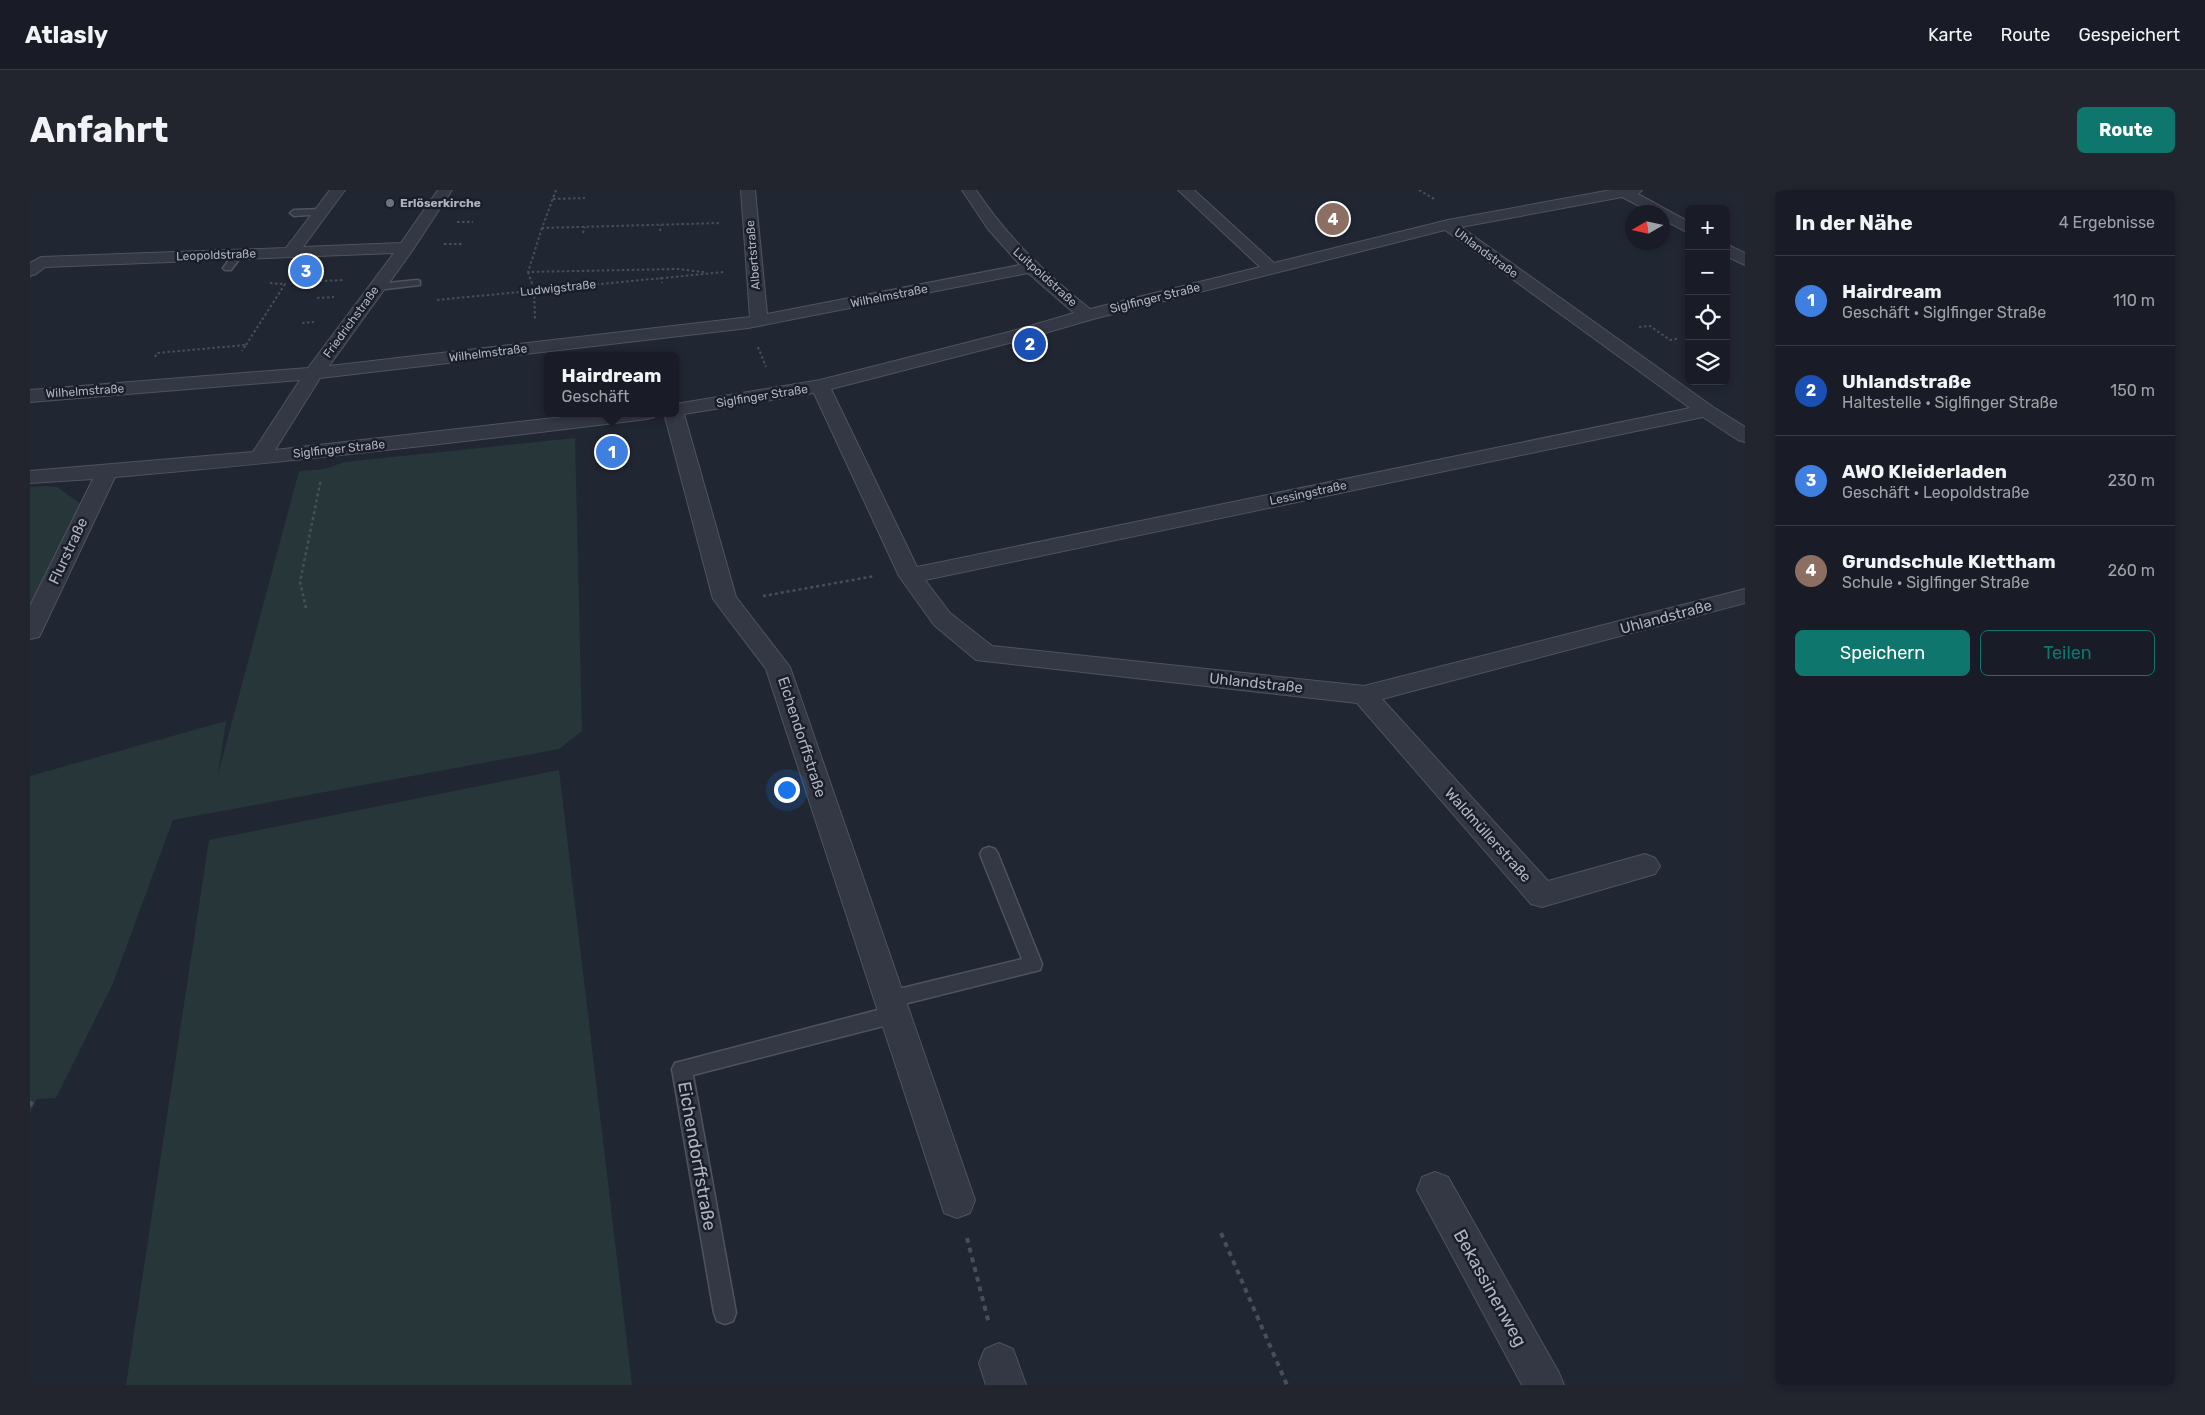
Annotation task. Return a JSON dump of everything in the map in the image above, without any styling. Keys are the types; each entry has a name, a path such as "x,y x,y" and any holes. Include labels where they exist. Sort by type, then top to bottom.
{"street":[{"path":"291,252 338,190"},
{"name":"Friedrichstraße","path":"261,456 314,373 385,286 406,248 445,190"},
{"name":"Albertstraße","path":"748,190 755,269 754,322"},
{"name":"Luitpoldstraße","path":"969,190 981,210 999,233 1031,268 1088,315"},
{"path":"1184,190 1270,268"},
{"path":"1630,191 1650,205"},
{"name":"Siglfinger Straße","path":"679,410 820,386 1270,268 1448,225 1630,191"},
{"path":"1670,217 1685,226"},
{"name":"Uhlandstraße","path":"1448,225 1706,411 1745,436"},
{"name":"Leopoldstraße","path":"30,271 42,262 406,248"},
{"path":"1728,250 1745,260"},
{"name":"Wilhelmstraße","path":"30,396 314,373 754,322 1031,268"},
{"name":"Uhlandstraße","path":"820,386 908,573 942,619 985,654 1364,695 1745,596"},
{"name":"Lessingstraße","path":"908,573 1706,411"},
{"name":"Siglfinger Straße","path":"30,476 108,471 490,433 616,417"},
{"name":"Eichendorffstraße","path":"675,417 725,599 778,667 956,1200"},
{"name":"Flurstraße","path":"30,631 108,471"},
{"name":"Waldmüllerstraße","path":"1364,695 1542,895 1645,866"},
{"name":"Bekassinenweg","path":"1435,1190 1544,1385"}],"lane":[{"path":"294,213 321,212"},
{"path":"228,268 238,254"},
{"path":"385,286 417,283"},
{"path":"892,1006 1033,964 989,854"},
{"name":"Eichendorffstraße","path":"725,1313 682,1069 892,1006"}],"path":[{"path":"537,348 534,290 528,272 556,190"},
{"path":"553,198 585,198"},
{"path":"449,221 473,222"},
{"path":"542,228 751,222"},
{"path":"660,231 661,225"},
{"path":"583,233 585,227"},
{"path":"443,244 462,244"},
{"path":"528,272 677,269 714,272"},
{"name":"Ludwigstraße","path":"434,300 755,269"},
{"path":"320,277 318,281 347,280"},
{"path":"661,277 662,283"},
{"path":"246,345 285,284 260,282"},
{"path":"593,284 593,290"},
{"path":"442,300 442,307"},
{"path":"754,322 767,369"},
{"path":"1631,328 1650,326 1670,340 1677,339"},
{"path":"306,608 300,582 321,478"},
{"path":"729,604 908,573"},
{"path":"30,1106 34,1098"},
{"path":"956,1200 1002,1374"},
{"path":"1221,1233 1287,1385"}],"shaded area":[{"path":"575,438 582,731 559,749 173,820 113,983 56,1098 37,1099 30,1113 30,776 226,721 218,774 299,471 324,469 345,462"},
{"path":"30,487 57,487 82,505 30,610"},
{"path":"559,770 632,1385 126,1385 209,840"}],"place":[{"name":"Erlöserkirche","path":"390,203"},
{"name":"Grundschule Klettham","path":"1333,219"},
{"name":"AWO Kleiderladen","path":"306,271"},
{"name":"Uhlandstraße","path":"1030,344"},
{"name":"Hairdream","path":"612,452"}]}
